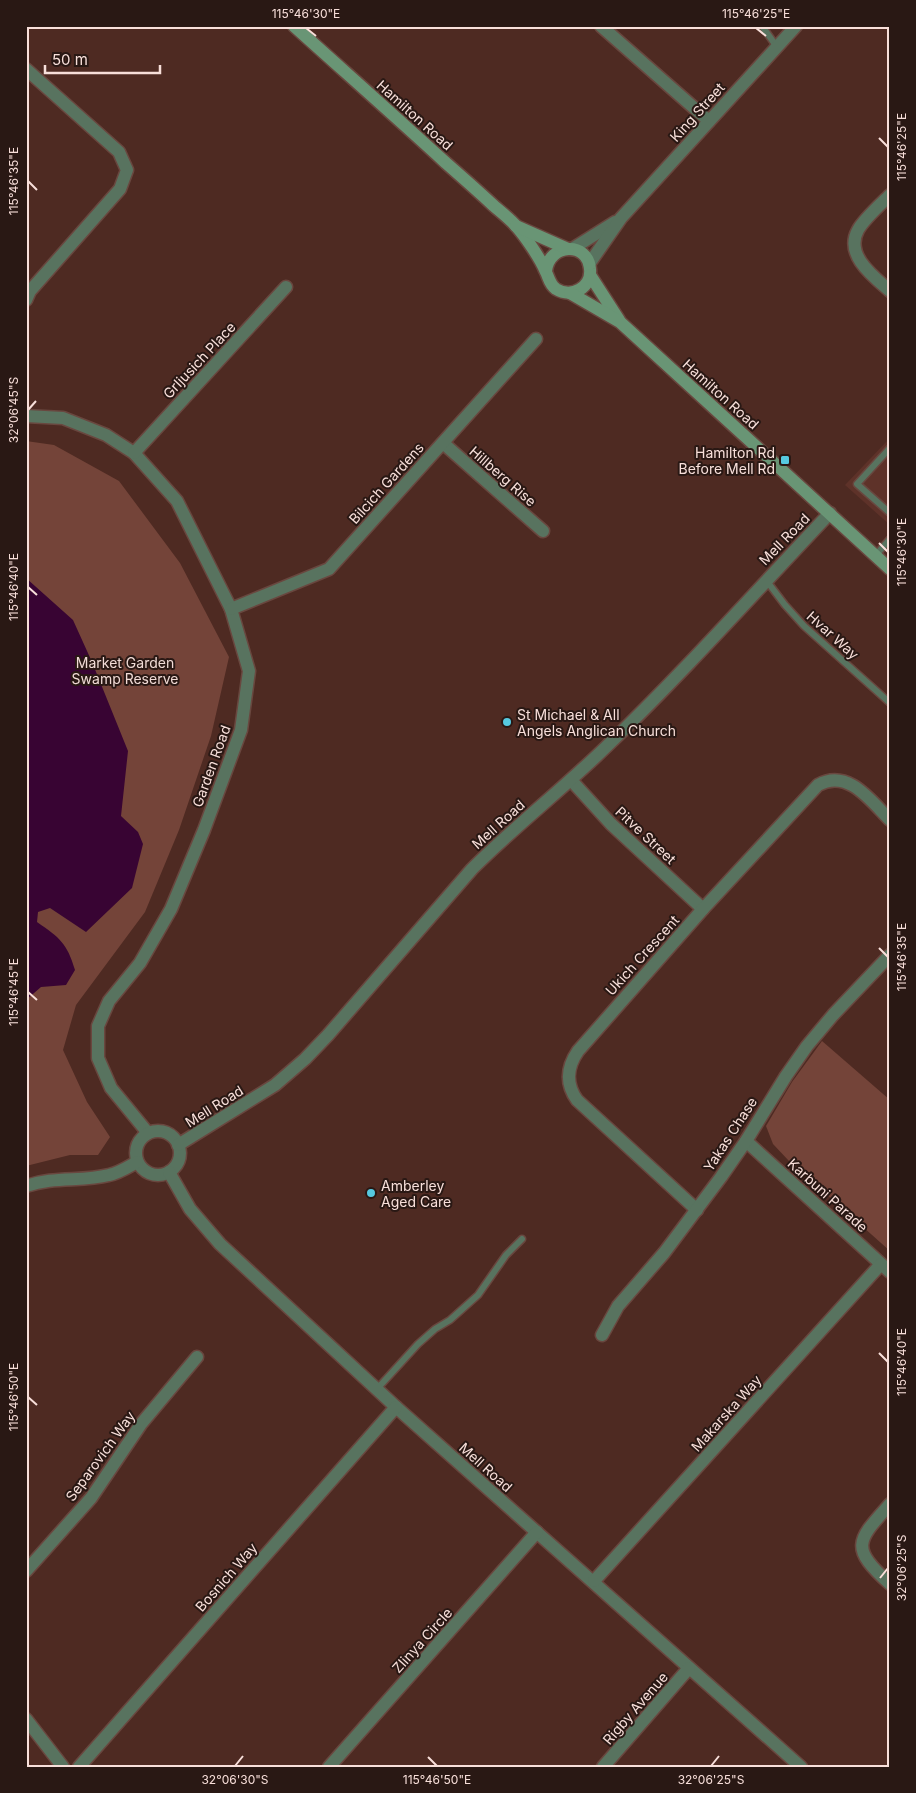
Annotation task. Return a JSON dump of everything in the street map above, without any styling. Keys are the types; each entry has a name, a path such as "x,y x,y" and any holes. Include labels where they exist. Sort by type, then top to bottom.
{"main road":[{"name":"Hamilton Road","path":"294,26 516,226 546,271"},
{"name":"Hamilton Road","path":"516,226 570,249"},
{"path":"570,249 583,254 590,269 583,288 570,293 563,292 551,284 546,271 547,264 555,253 570,249"},
{"name":"Hamilton Road","path":"590,269 620,322"},
{"name":"Hamilton Road","path":"570,293 620,322 890,569"}],"street":[{"path":"601,26 709,121"},
{"name":"King Street","path":"590,269 621,218 796,26"},
{"path":"26,69 119,152 126,170 120,189 30,291 26,300"},
{"path":"890,194 858,230 855,238 858,259 864,268 890,291"},
{"name":"King Street","path":"570,249 621,218"},
{"name":"Grljusich Place","path":"134,453 286,287"},
{"name":"Bilcich Gardens","path":"231,609 329,569 536,339"},
{"name":"Garden Road","path":"26,416 64,418 106,434 134,453 177,501 231,609 249,671 241,730 204,830 171,909 140,962 109,1001 98,1026 98,1058 111,1088 148,1134"},
{"name":"Hillberg Rise","path":"443,443 543,531"},
{"name":"Mell Road","path":"178,1145 275,1085 305,1059 472,869 495,846 571,780 629,724 830,513"},
{"name":"Pitve Street","path":"571,780 612,824 703,909"},
{"name":"Ukich Crescent","path":"697,1210 578,1100 569,1084 568,1072 572,1060 578,1050 703,909 818,786 826,781 850,783 858,788 890,820"},
{"name":"Yakas Chase","path":"602,1335 618,1306 664,1253 746,1141 807,1046 833,1015 890,956"},
{"path":"162,1132 175,1139 180,1158 169,1172 162,1175 147,1173 141,1168 136,1149 139,1142 148,1134 162,1132"},
{"name":"Karbuni Parade","path":"746,1141 885,1268"},
{"path":"26,1186 54,1179 108,1176 138,1162"},
{"name":"Mell Road","path":"169,1172 190,1210 220,1244 396,1407 801,1767"},
{"name":"Makarska Way","path":"594,1581 885,1268"},
{"name":"Separovich Way","path":"26,1572 92,1498 141,1424 197,1357"},
{"name":"Bosnich Way","path":"79,1767 396,1407"},
{"path":"890,1504 866,1531 862,1540 862,1548 870,1566 890,1584"},
{"name":"Zlinya Circle","path":"330,1767 537,1532"},
{"name":"Rigby Avenue","path":"603,1767 689,1668"},
{"path":"26,1719 63,1767"}],"lane":[{"path":"762,26 776,46"},
{"path":"890,448 856,484 890,513"},
{"path":"875,556 890,539"},
{"name":"Hvar Way","path":"766,580 804,626 890,703"},
{"path":"377,1389 418,1344 435,1329 450,1320 478,1295 506,1255 522,1239"}],"shaded area":[{"path":"890,438 890,525 845,485"},
{"path":"26,578 73,620 92,662 128,751 121,816 138,832 143,844 132,888 86,932 50,908 38,912 37,922 52,932 66,947 75,970 66,985 41,987 26,1000"}],"green space":[{"name":"Market Garden Swamp Reserve","path":"26,441 54,445 119,481 180,563 229,657 211,736 179,830 145,912 76,1005 63,1050 87,1102 110,1137 98,1155 70,1155 26,1166"},
{"path":"822,1041 890,1100 890,1251 789,1161 773,1144 766,1126 792,1082"}],"place":[{"name":"Hamilton Rd Before Mell Rd","path":"785,460"},
{"name":"St Michael & All Angels Anglican Church","path":"507,722"},
{"name":"Amberley Aged Care","path":"371,1193"}]}
